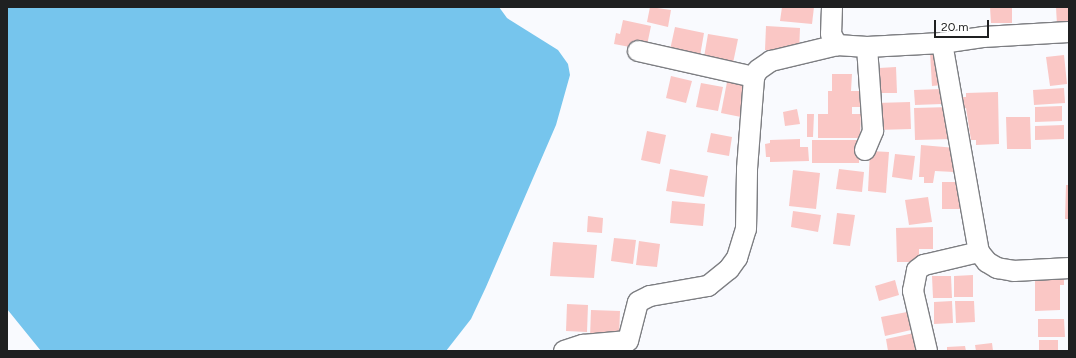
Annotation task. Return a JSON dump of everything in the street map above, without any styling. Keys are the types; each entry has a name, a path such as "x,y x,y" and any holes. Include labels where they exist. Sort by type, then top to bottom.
{"street":[{"path":"832,7 831,34 837,45"},
{"path":"564,351 583,345 628,346 638,302 650,296 708,286 738,258 746,229 754,77 758,70 771,61 837,45 867,47 942,43 983,37 1069,32"},
{"path":"942,43 979,252 987,262 997,268 1014,271 1069,268"},
{"path":"865,150 873,131 867,47"},
{"path":"638,51 754,77"},
{"path":"927,351 913,291 918,270 924,266 979,252"}],"water":[{"path":"7,7 499,7 507,18 558,50 568,64 570,75 556,125 486,287 471,319 446,351 41,351 7,309"}],"building":[{"path":"650,7 671,10 668,27 647,22"},
{"path":"782,7 814,7 812,24 780,21"},
{"path":"990,7 1012,7 1012,23 991,23"},
{"path":"1056,7 1069,7 1069,25 1057,25"},
{"path":"623,20 651,26 646,50 614,44 616,33 620,34"},
{"path":"766,26 800,28 799,52 765,50"},
{"path":"675,27 704,33 700,56 670,50"},
{"path":"708,34 738,39 733,63 703,63"},
{"path":"930,52 940,52 942,85 932,86"},
{"path":"1064,55 1067,84 1050,86 1046,57"},
{"path":"896,67 897,93 880,93 879,68"},
{"path":"832,74 852,74 851,91 864,91 864,107 852,107 852,114 861,114 860,138 818,138 818,114 828,114 828,91 832,91"},
{"path":"671,76 692,81 686,103 666,98"},
{"path":"727,82 747,86 741,117 721,113"},
{"path":"701,83 723,87 718,111 696,107"},
{"path":"1064,88 1065,103 1034,105 1033,90"},
{"path":"941,89 942,104 915,105 914,90"},
{"path":"998,92 999,144 976,145 976,140 971,140 966,108 960,109 959,97 966,97 966,93"},
{"path":"910,102 911,129 877,130 876,103"},
{"path":"1062,106 1062,121 1035,122 1035,107"},
{"path":"950,107 952,139 915,140 914,108"},
{"path":"797,109 800,124 785,126 783,112"},
{"path":"807,114 814,114 813,137 807,137"},
{"path":"1006,117 1030,117 1031,149 1007,149"},
{"path":"1064,125 1064,139 1035,140 1035,126"},
{"path":"647,131 666,135 660,164 641,160"},
{"path":"711,133 732,137 729,156 707,152"},
{"path":"800,139 800,147 808,147 809,161 770,162 770,157 766,157 765,144 770,143 770,140"},
{"path":"812,140 860,140 859,163 812,163"},
{"path":"921,145 956,148 954,172 935,171 933,183 924,183 924,177 919,177"},
{"path":"870,151 889,152 886,193 868,191"},
{"path":"895,154 915,156 912,180 892,177"},
{"path":"670,169 708,176 704,197 666,191"},
{"path":"839,169 864,172 862,192 836,189"},
{"path":"793,170 820,173 816,209 789,206"},
{"path":"942,182 962,182 961,209 942,209"},
{"path":"1066,185 1069,185 1069,219 1065,219"},
{"path":"928,197 932,222 909,225 905,200"},
{"path":"672,201 705,204 703,226 670,223"},
{"path":"793,211 821,215 818,232 791,227"},
{"path":"837,213 855,215 850,246 833,244"},
{"path":"588,216 603,218 602,233 587,232"},
{"path":"933,227 933,249 919,249 919,262 897,262 896,228"},
{"path":"614,238 636,240 633,264 611,261"},
{"path":"639,241 660,244 657,267 636,265"},
{"path":"553,242 597,245 594,278 550,276"},
{"path":"1064,274 1064,285 1060,285 1060,310 1035,311 1035,275"},
{"path":"973,275 973,297 954,297 954,276"},
{"path":"932,276 951,276 952,298 933,298"},
{"path":"895,280 899,295 879,301 875,286"},
{"path":"952,301 953,323 934,324 934,302"},
{"path":"955,301 974,301 975,322 956,323"},
{"path":"567,304 588,305 587,332 566,331"},
{"path":"591,310 620,311 619,337 590,337"},
{"path":"907,312 911,330 885,336 881,317"},
{"path":"1038,319 1064,319 1065,337 1038,337"},
{"path":"914,333 917,351 888,351 886,339"},
{"path":"1039,340 1058,340 1058,351 1039,351"},
{"path":"992,343 993,351 976,351 975,345"},
{"path":"965,346 966,351 947,351 947,347"}]}
